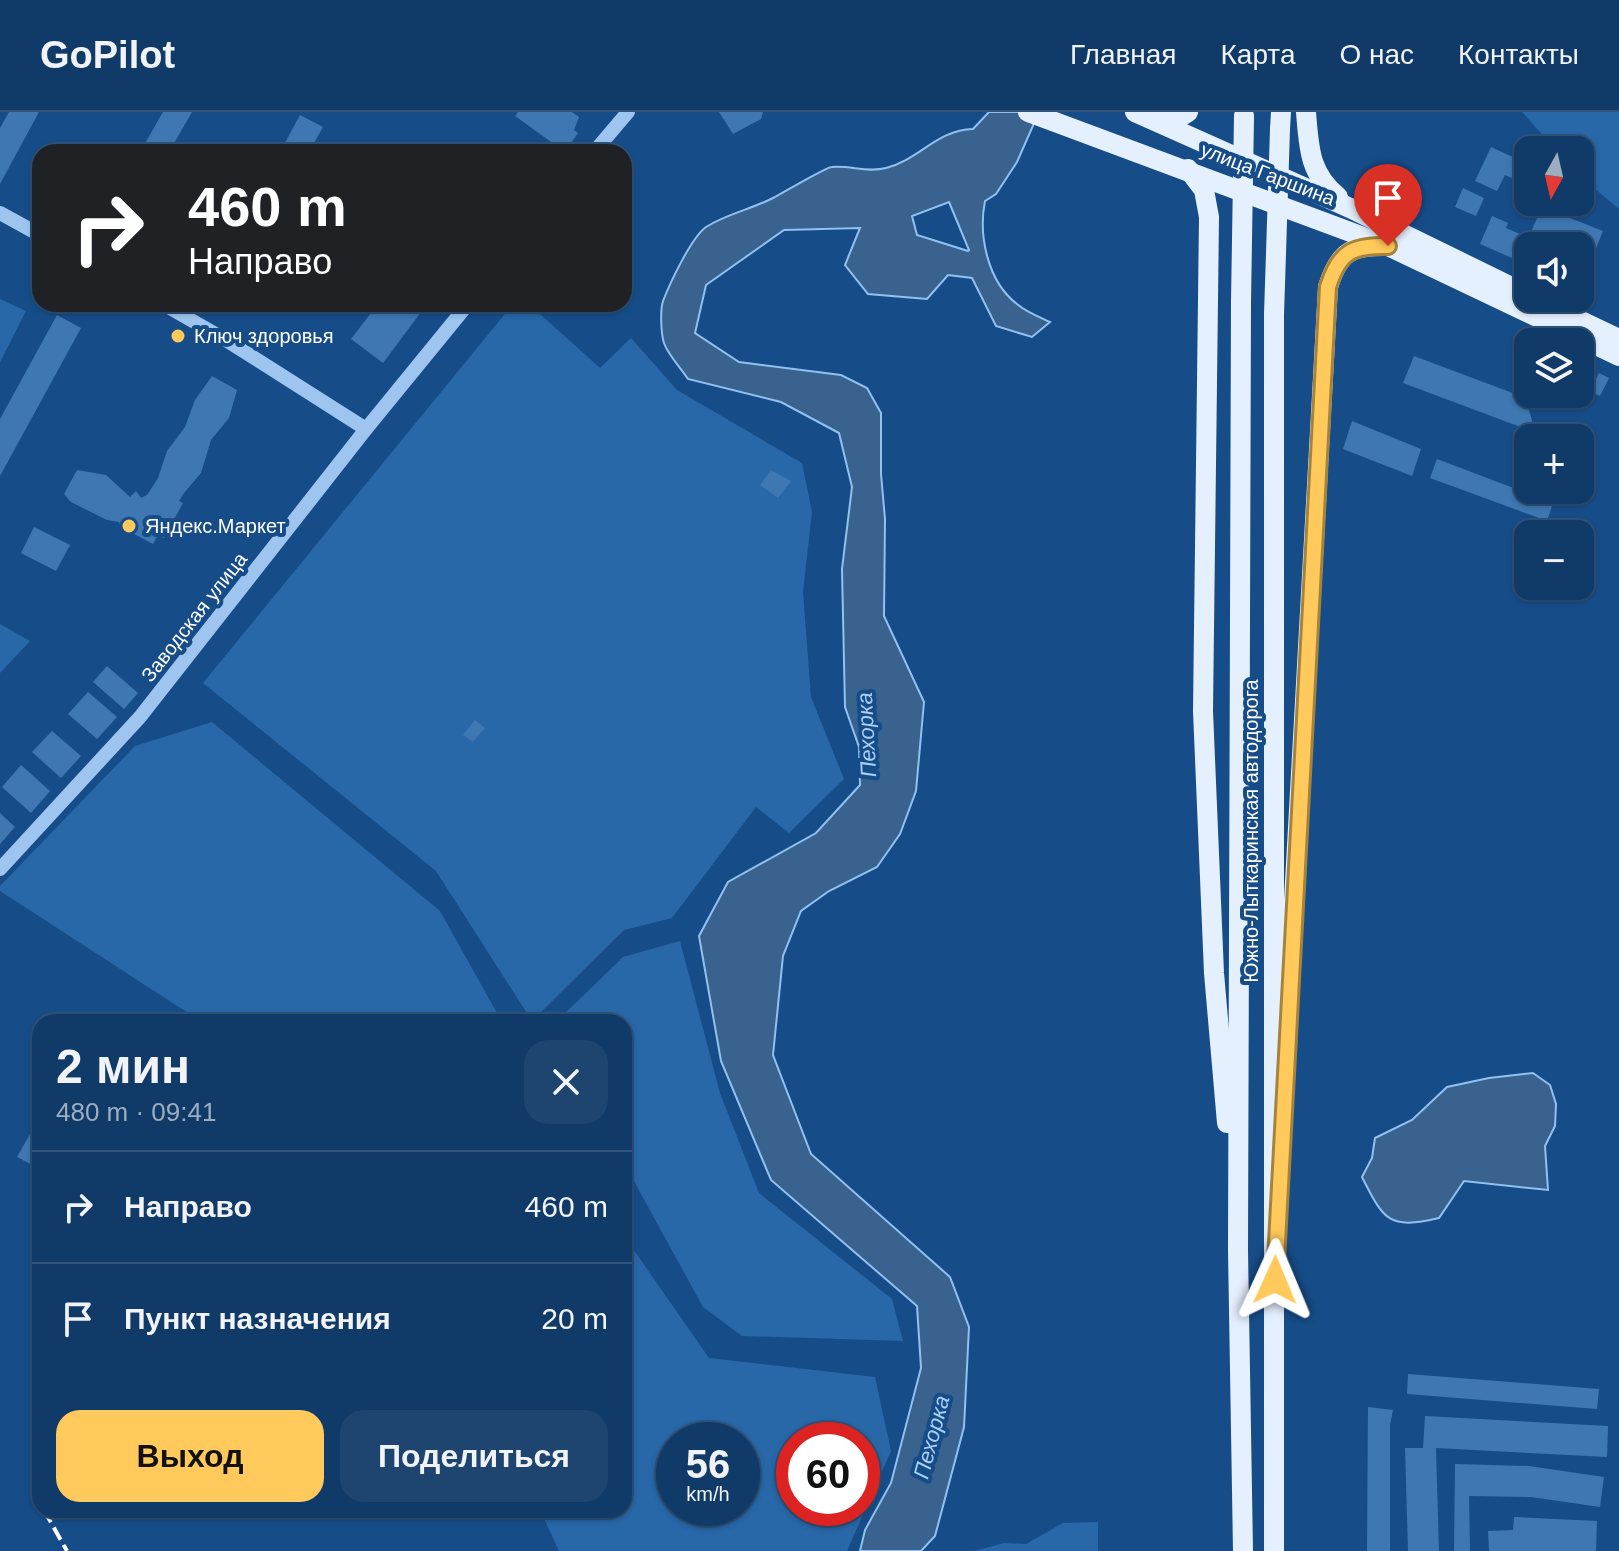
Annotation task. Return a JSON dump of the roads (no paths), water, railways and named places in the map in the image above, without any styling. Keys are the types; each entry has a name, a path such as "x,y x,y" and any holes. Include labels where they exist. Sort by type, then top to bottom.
{"main road":[{"name":"улица Гаршина","path":"1028,112 1388,246 1619,356"},
{"path":"1138,113 1177,119 1188,112"},
{"path":"1306,112 1309,146 1319,181 1350,208"},
{"name":"улица Гаршина","path":"1138,113 1350,208 1514,289"},
{"name":"Южно-Лыткаринская автодорога","path":"1243,1551 1238,1250 1244,114"},
{"name":"Южно-Лыткаринская автодорога","path":"1274,1551 1274,315 1281,121"},
{"path":"1188,169 1204,190 1209,217 1203,711 1214,973 1238,1250"},
{"path":"1275,1249 1328,287 1334,268 1346,253 1365,245 1388,246"},
{"name":"улица Гаршина","path":"1562,312 1619,339"}],"street":[{"path":"601,144 628,112"},
{"path":"0,213 32,231"},
{"path":"177,312 366,429"},
{"name":"Заводская улица","path":"0,869 140,717 461,312"}],"water":[{"name":"Пехорка","path":"989,112 1039,112 1017,162 996,194 985,201 983,215 984,243 999,284 1021,307 1050,322 1032,337 996,326 972,278 948,275 927,299 868,294 845,265 860,228 784,230 706,285 695,333 739,362 841,375 867,388 881,413 885,519 884,616 924,702 916,791 900,834 877,867 829,891 801,911 783,956 773,1055 811,1154 950,1277 969,1327 964,1427 935,1536 921,1551 860,1551 867,1526 880,1526 880,1503 891,1483 921,1368 917,1306 771,1180 721,1061 699,936 728,882 816,833 860,785 859,747 845,707 842,569 852,487 839,433 781,402 688,379 664,343 661,310 666,293 688,251 700,233 714,222 765,202 828,168 886,168 960,131 973,129","holes":["949,202 968,251 917,235 912,216"]},
{"path":"1533,1073 1550,1085 1556,1104 1555,1126 1545,1146 1548,1190 1464,1181 1439,1218 1398,1222 1383,1212 1362,1177 1372,1158 1375,1138 1412,1120 1447,1087"}],"railway":[{"path":"48,1518 67,1551"}],"place":[{"name":"Ключ здоровья","path":"178,336"},
{"name":"Яндекс.Маркет","path":"129,526"}]}
